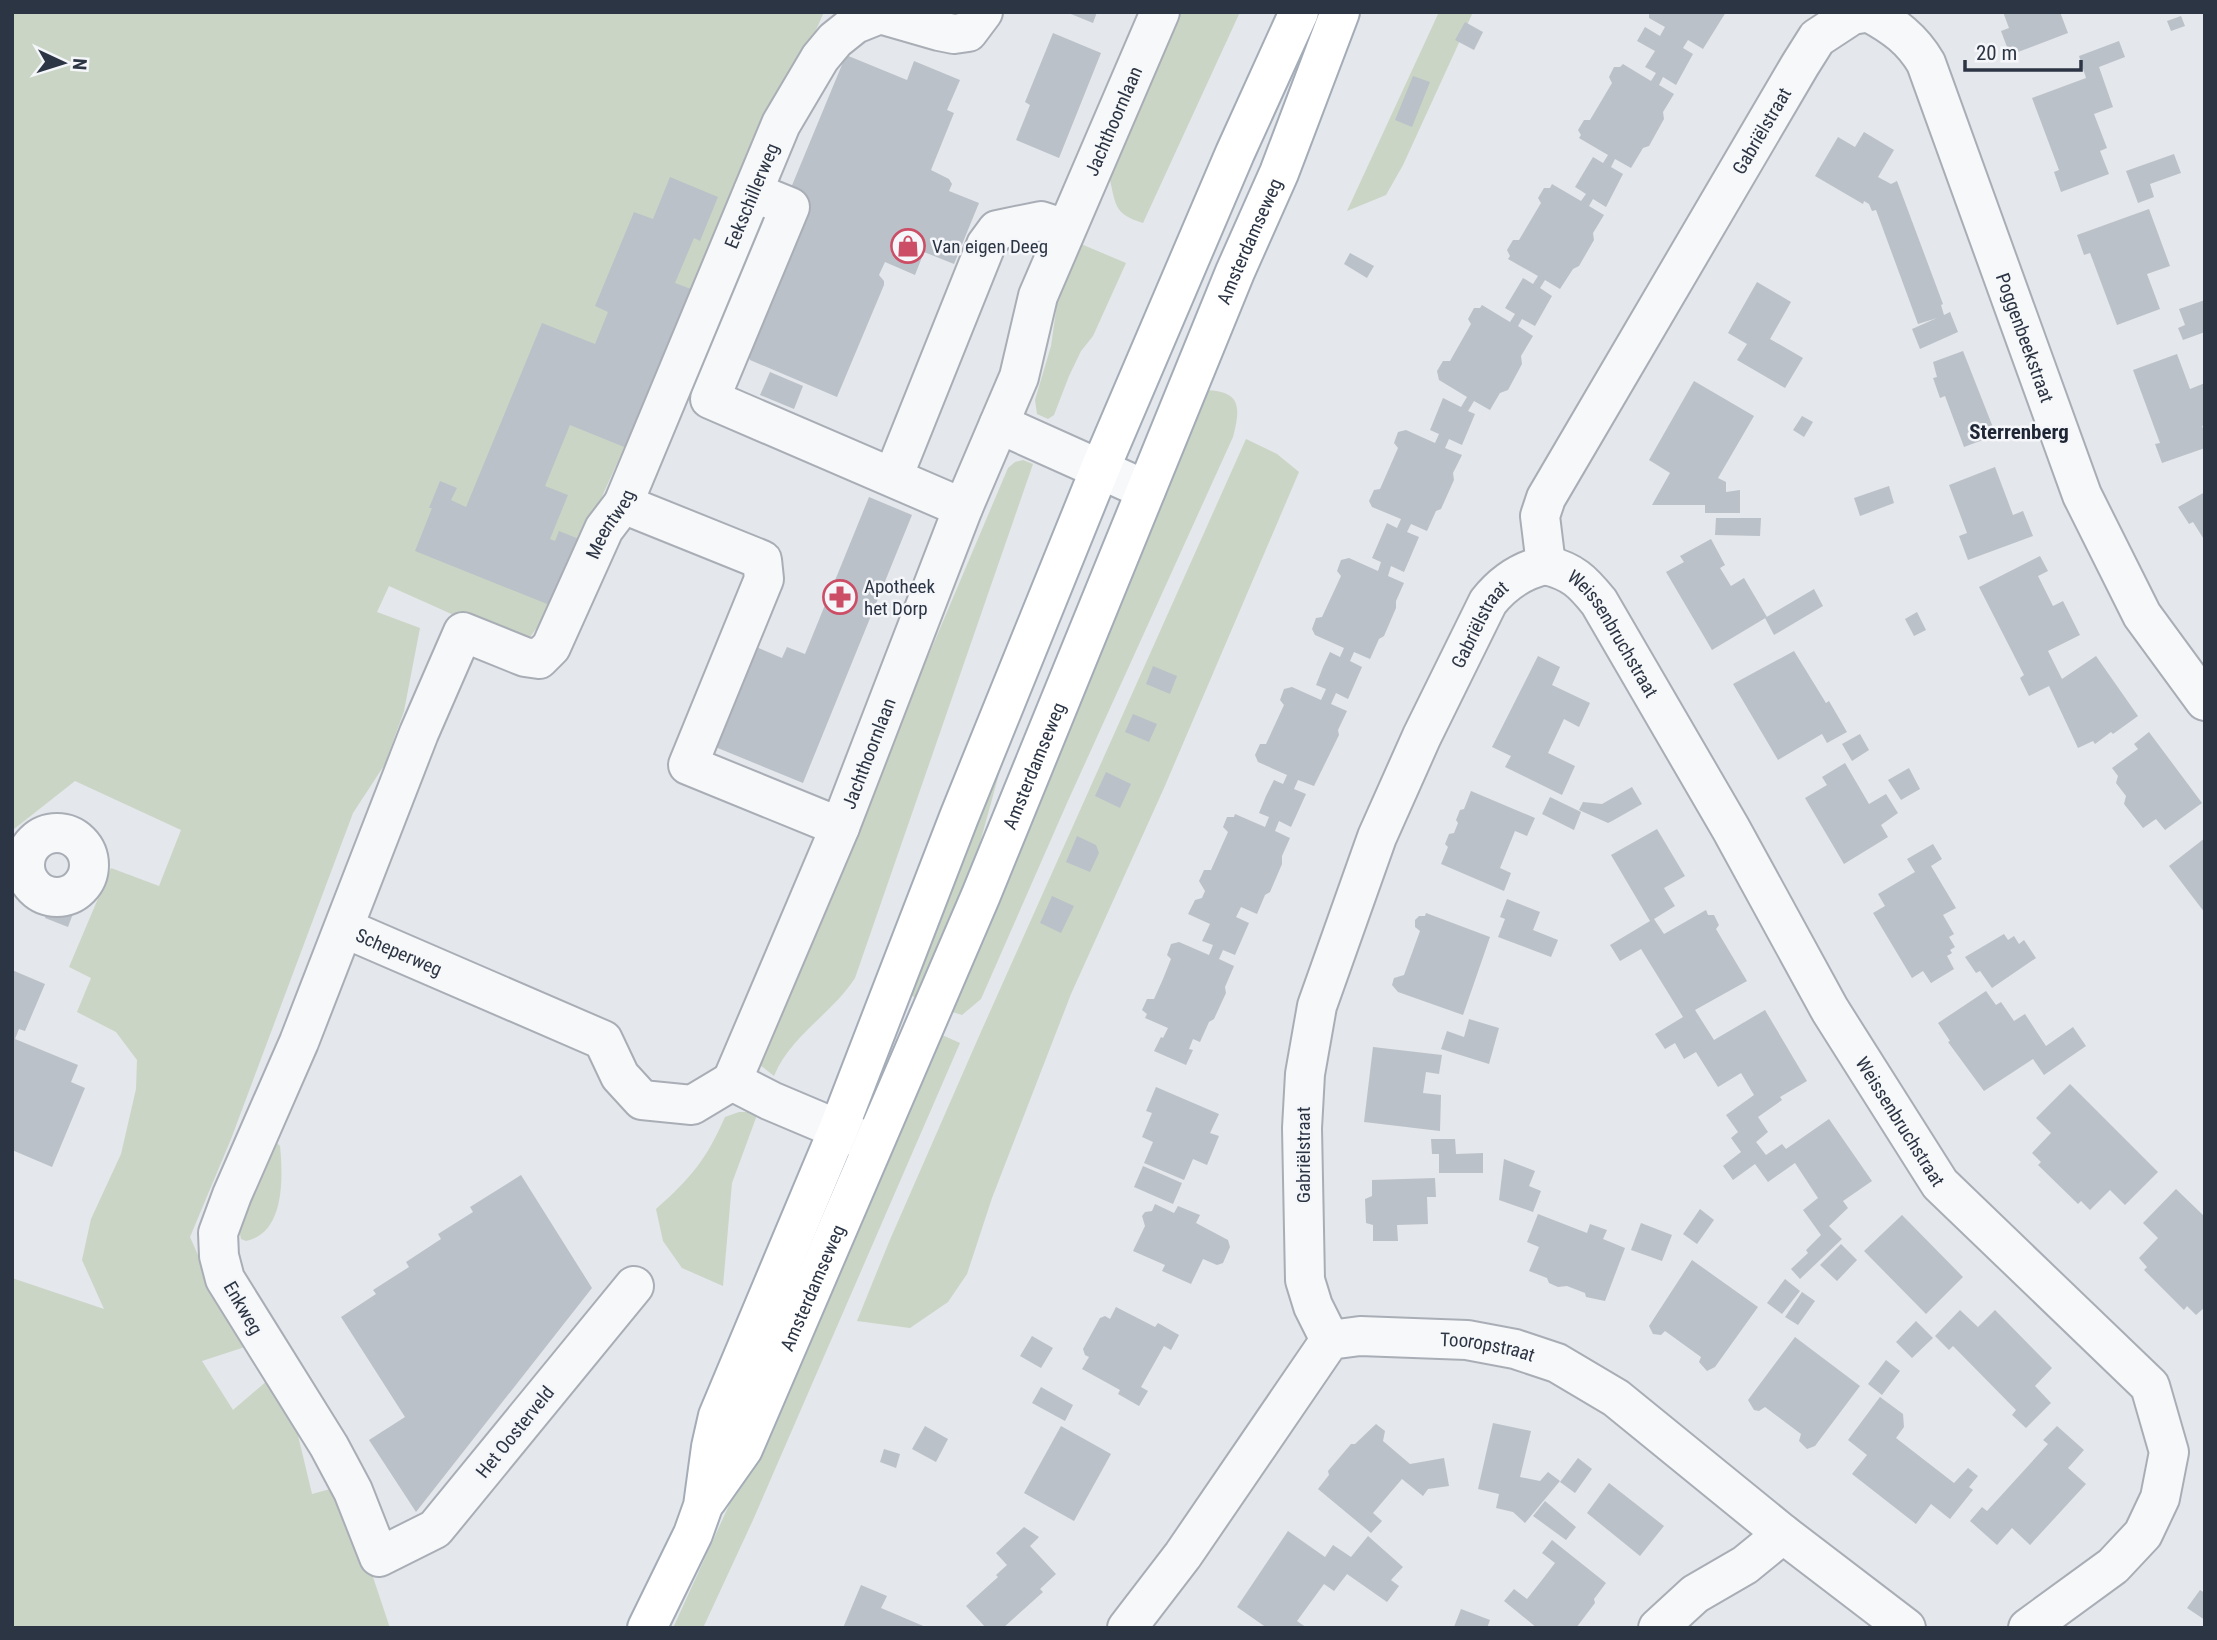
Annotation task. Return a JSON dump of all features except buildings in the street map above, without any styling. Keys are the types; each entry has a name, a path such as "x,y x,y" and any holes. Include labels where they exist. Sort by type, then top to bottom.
{"main road":[{"name":"Amsterdamseweg","path":"704,1506 711,1447 718,1416 838,1130 959,817 1100,469 1299,12"},
{"name":"Amsterdamseweg","path":"647,1628 704,1506 743,1449 981,895 1235,272 1279,173 1340,12"}],"street":[{"name":"Eekschillerweg","path":"674,383 781,124 820,58 835,40 855,24 880,14 954,34 968,32 983,12"},
{"name":"Jachthoornlaan","path":"732,1081 840,827 963,508 1019,376 1038,296 1160,12"},
{"name":"Gabriëlstraat","path":"1329,1340 1308,1293 1303,1264 1302,1118 1305,1074 1317,1006 1377,837 1422,736 1488,602 1499,587 1516,576 1546,565 1540,516 1542,507 1817,38 1852,15 1870,13"},
{"name":"Poggenbeekstraat","path":"1870,13 1892,25 1915,45 1926,63 2082,495 2142,615 2205,701"},
{"path":"753,192 790,207 710,399 963,508"},
{"path":"893,477 986,245 997,230 1041,221 1066,229"},
{"name":"Meentweg","path":"463,632 525,657 539,659 551,648 604,528 623,504 674,383"},
{"path":"999,424 1146,489"},
{"path":"623,504 762,561 764,579 688,765 840,827"},
{"name":"Weissenbruchstraat","path":"1546,565 1568,570 1599,602 1724,817 1830,1010 1940,1184 2150,1386 2169,1452 2160,1498 2143,1534 2113,1566 2028,1628"},
{"name":"Scheperweg","path":"463,632 419,733 344,928 603,1040 620,1076 642,1100 692,1105 732,1081"},
{"name":"Enkweg","path":"344,928 299,1042 232,1195 218,1233 219,1256 225,1279 329,1446 353,1491 379,1557"},
{"path":"732,1081 873,1144"},
{"name":"Het Oosterveld","path":"379,1557 435,1529 634,1286"},
{"name":"Tooropstraat","path":"1329,1340 1360,1336 1466,1340 1515,1349 1557,1363 1616,1398 1783,1534 1906,1628"},
{"path":"1127,1628 1184,1555 1329,1340"},
{"path":"1658,1628 1695,1594 1745,1565 1783,1534"}],"green space":[{"path":"12,12 824,12 696,300 546,616 523,646 389,586 377,612 420,628 404,711 385,764 353,813 231,1139 190,1237 209,1280 254,1344 202,1361 233,1410 274,1375 290,1402 312,1494 334,1488 371,1571 390,1628 12,1628 12,1278 104,1309 82,1260 91,1219 121,1154 136,1089 137,1060 116,1032 77,1012 91,978 69,967 111,868 159,886 181,830 75,781 14,829 12,848"},
{"path":"1181,12 1240,12 1143,223 1122,213 1118,208 1110,180"},
{"path":"1439,12 1473,12 1403,165 1386,195 1347,211"},
{"path":"1081,244 1126,263 1093,336 1081,351 1069,376 1054,415 1048,419 1037,414 1035,400 1051,346 1057,304"},
{"path":"1204,390 1225,393 1232,397 1237,409 1233,437 981,999 962,1015 943,1009"},
{"path":"1246,439 1277,454 1299,472 1164,788 1071,994 992,1198 967,1274 948,1302 910,1328 857,1321 980,1034"},
{"path":"1023,460 1033,464 855,978 846,991 790,1049 774,1076 760,1065 758,1058 1008,468"},
{"path":"994,761 1002,763 968,886 921,1000 903,992"},
{"path":"933,1031 960,1043 753,1520 703,1628 673,1628 838,1266"},
{"path":"739,1112 757,1115 732,1183 723,1286 682,1268 663,1241 656,1209 696,1168 725,1117"},
{"path":"277,1143 280,1146 281,1188 275,1216 259,1236 246,1241 241,1239 239,1229"}],"place":[{"name":"Van eigen Deeg","path":"908,246"},
{"name":"Apotheek het Dorp","path":"840,597"}],"district":[{"name":"Sterrenberg","path":"2019,432"}]}
